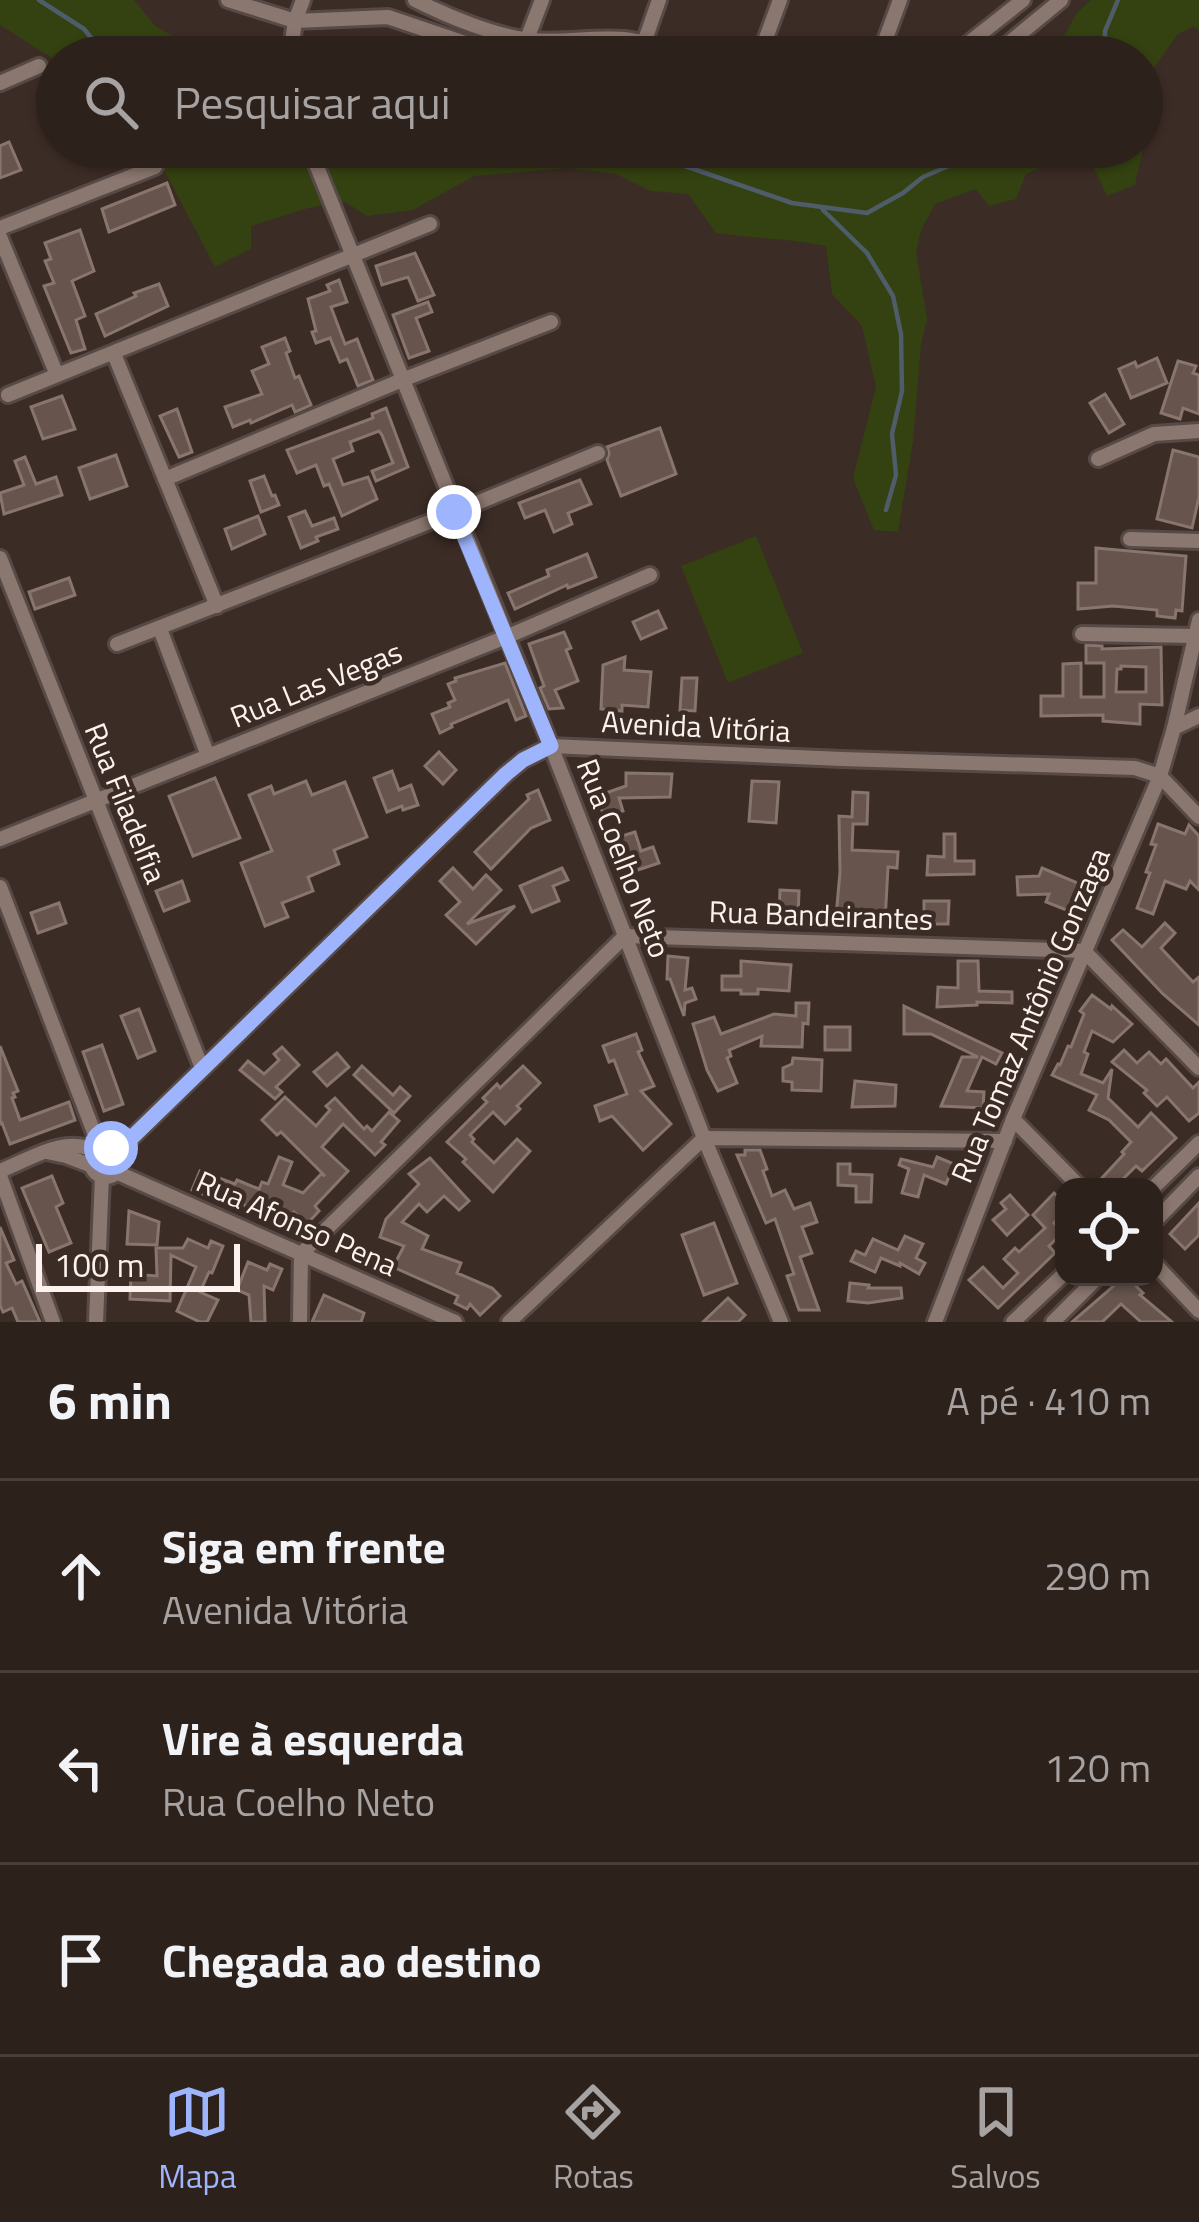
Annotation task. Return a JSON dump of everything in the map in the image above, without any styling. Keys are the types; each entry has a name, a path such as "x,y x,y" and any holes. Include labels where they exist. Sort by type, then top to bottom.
{"street":[{"path":"228,0 295,21 378,16 447,36"},
{"path":"293,36 304,0"},
{"path":"528,36 542,0"},
{"path":"647,36 659,0"},
{"path":"767,36 780,0"},
{"path":"887,36 900,0"},
{"path":"1017,36 1061,0"},
{"path":"413,24 419,1 508,36"},
{"path":"1005,36 1020,1"},
{"path":"977,36 1020,1"},
{"path":"0,83 36,67"},
{"path":"56,375 0,233 153,168"},
{"name":"Rua Coelho Neto","path":"317,168 704,1138 782,1322"},
{"path":"8,395 430,224"},
{"path":"165,478 551,322"},
{"path":"114,354 217,606"},
{"path":"1098,459 1154,434 1199,431"},
{"path":"117,644 598,453"},
{"path":"1130,539 1199,541"},
{"name":"Rua Filadelfia","path":"0,558 202,1068"},
{"name":"Rua Las Vegas","path":"0,839 650,575"},
{"name":"Rua Tomaz Antônio Gonzaga","path":"935,1322 1013,1119 1160,776 1199,620"},
{"path":"160,629 208,756"},
{"path":"1082,634 1196,636"},
{"path":"1174,728 1199,716"},
{"path":"95,1322 101,1163 107,1147 117,1152 506,774 551,746"},
{"name":"Avenida Vitória","path":"551,746 1135,768 1160,776"},
{"path":"1160,776 1199,818"},
{"path":"0,887 101,1163"},
{"path":"300,1322 301,1254 625,936"},
{"name":"Rua Bandeirantes","path":"625,936 1084,951"},
{"path":"1084,951 1199,1068"},
{"path":"1013,1119 1071,1178"},
{"path":"509,1322 704,1138 1005,1142"},
{"path":"1163,1178 1199,1143"},
{"path":"53,1322 0,1173 47,1152 101,1163"},
{"name":"Rua Afonso Pena","path":"101,1163 455,1322"},
{"path":"1163,1213 1199,1176"},
{"path":"1163,1273 1199,1311"},
{"path":"1013,1322 1055,1282"},
{"path":"1053,1322 1090,1286"}],"green space":[{"path":"0,0 134,0 155,26 173,36 36,36 36,48 0,25"},
{"path":"1091,0 1199,0 1199,30 1193,26 1177,35 1163,55 1163,36 1064,36 1076,14"},
{"path":"163,168 567,168 474,176 413,210 367,216 345,202 308,208 251,226 251,249 215,267"},
{"path":"567,168 1040,168 1026,174 1016,199 989,206 976,189 935,204 921,230 916,252 927,319 898,532 874,530 853,478 876,387 862,326 832,294 826,246 716,233 688,194 651,191 617,174"},
{"path":"1094,168 1139,168 1135,185 1107,196"},
{"path":"756,536 803,653 728,683 681,566"}],"building":[{"path":"9,142 21,170 0,178 0,146"},
{"path":"167,183 175,205 109,232 102,209"},
{"path":"80,230 94,271 72,281 85,316 76,320 85,349 71,353 44,286 54,283 45,261 51,259 45,243"},
{"path":"415,253 434,295 418,301 408,277 382,285 376,266"},
{"path":"339,280 347,302 331,307 345,344 357,339 373,380 358,386 347,359 340,362 330,338 316,343 312,332 316,331 308,299 330,291 327,285"},
{"path":"159,284 168,306 105,336 96,314"},
{"path":"428,302 432,312 416,318 429,351 409,358 393,315"},
{"path":"285,338 295,378 299,376 311,405 295,412 292,405 233,427 225,407 262,394 252,371 269,364 262,347"},
{"path":"1157,358 1167,383 1131,398 1119,369"},
{"path":"1178,361 1196,366 1193,373 1199,375 1199,414 1183,408 1180,419 1161,413"},
{"path":"1105,394 1124,424 1109,433 1090,403"},
{"path":"62,396 75,429 43,439 31,407"},
{"path":"386,408 408,467 376,481 372,471 393,463 382,435 379,431 350,442 353,451 333,459 343,485 368,477 377,499 342,516 316,465 297,473 287,450 373,418 372,414"},
{"path":"177,409 192,452 179,457 160,416"},
{"path":"660,428 676,474 621,496 607,447"},
{"path":"1173,450 1199,457 1199,497 1192,528 1157,519"},
{"path":"116,455 127,486 90,499 79,468"},
{"path":"25,457 36,484 56,477 62,495 4,514 0,493 24,485 15,461"},
{"path":"264,476 279,505 261,512 250,481"},
{"path":"580,480 591,504 568,513 572,524 554,532 545,510 525,518 519,503"},
{"path":"305,511 312,526 334,518 338,529 301,548 289,517"},
{"path":"258,516 265,534 232,549 225,529"},
{"path":"1096,548 1186,556 1182,611 1176,610 1175,618 1157,616 1157,610 1078,609 1078,583 1096,583"},
{"path":"587,554 596,577 515,609 508,593"},
{"path":"69,578 75,595 35,609 29,592"},
{"path":"658,611 666,628 641,639 633,622"},
{"path":"564,632 578,681 555,690 563,708 549,709 529,644"},
{"path":"1086,645 1161,647 1162,705 1140,704 1140,724 1103,721 1103,715 1041,716 1041,696 1063,696 1063,664 1081,663 1081,697 1104,697 1104,663 1086,663","holes":["1146,667 1146,692 1116,692 1117,669"]},
{"path":"625,657 624,670 651,672 648,707 601,709 603,665"},
{"path":"505,663 526,716 516,720 508,700 440,733 432,714 455,700 448,684"},
{"path":"682,678 697,678 695,711 680,710"},
{"path":"439,752 456,770 443,784 425,766"},
{"path":"392,771 399,790 411,785 418,805 387,812 374,778"},
{"path":"626,773 672,774 670,797 619,798 623,811 604,817 597,796 626,786"},
{"path":"215,778 240,838 193,856 169,796"},
{"path":"306,781 312,795 345,782 367,837 334,850 339,864 308,877 313,891 282,903 288,917 265,926 241,863 272,851 249,795 271,786 274,794"},
{"path":"752,781 779,782 776,823 749,821"},
{"path":"538,790 550,820 531,828 491,869 475,852 529,799 527,795"},
{"path":"853,792 868,793 867,824 853,824 852,850 898,852 897,868 888,867 885,922 836,917 839,816 852,817"},
{"path":"1158,824 1185,834 1189,825 1199,836 1199,890 1190,881 1186,889 1165,881 1153,914 1137,908 1150,873 1146,872"},
{"path":"635,832 641,851 653,847 659,863 632,872 616,838"},
{"path":"944,834 955,834 955,861 974,861 974,874 927,875 928,856 944,857"},
{"path":"453,868 473,889 486,875 501,890 467,924 515,906 476,944 446,915 460,902 440,881"},
{"path":"562,868 568,880 553,886 559,901 532,912 520,886"},
{"path":"1042,868 1080,884 1069,911 1046,902 1049,894 1018,895 1017,877 1039,876"},
{"path":"182,881 189,901 164,911 156,891"},
{"path":"780,890 799,891 798,918 779,918"},
{"path":"924,901 949,901 948,924 924,924"},
{"path":"59,903 66,923 38,933 31,913"},
{"path":"1165,923 1175,933 1161,948 1193,982 1199,977 1199,1025 1112,940 1123,930 1142,947"},
{"path":"668,956 688,958 685,990 692,988 696,999 685,1003 684,1016 667,979"},
{"path":"741,961 791,965 789,991 758,989 758,994 741,994 741,990 722,990 722,976 741,976"},
{"path":"958,961 978,961 979,991 1012,992 1012,1003 937,1007 938,987 958,988"},
{"path":"1092,995 1132,1024 1113,1042 1092,1031 1081,1074 1103,1083 1112,1069 1108,1098 1138,1127 1151,1113 1176,1138 1142,1171 1136,1166 1124,1178 1102,1178 1131,1142 1109,1120 1089,1110 1097,1095 1052,1075 1071,1047 1084,1014 1080,1011"},
{"path":"796,1003 809,1003 802,1047 761,1046 762,1036 729,1050 727,1058 737,1083 718,1091 693,1024 714,1017 721,1034 774,1014 796,1016"},
{"path":"904,1006 1002,1053 996,1064 982,1057 967,1091 984,1092 983,1108 941,1106 962,1057 978,1057 931,1034 904,1034"},
{"path":"139,1009 155,1051 138,1058 121,1016"},
{"path":"825,1027 850,1027 850,1050 825,1050"},
{"path":"636,1034 642,1050 638,1052 654,1086 641,1091 671,1124 643,1150 612,1116 600,1121 595,1106 627,1094 603,1046"},
{"path":"102,1045 123,1104 104,1111 83,1052"},
{"path":"0,1046 18,1091 12,1098 20,1120 69,1102 75,1120 10,1144 0,1124"},
{"path":"282,1047 299,1065 276,1087 282,1092 275,1099 240,1070 248,1061 264,1074 279,1060 274,1054"},
{"path":"1124,1050 1137,1063 1149,1052 1161,1064 1166,1059 1193,1088 1199,1082 1199,1113 1189,1121 1167,1097 1157,1106 1144,1093 1147,1090 1112,1062"},
{"path":"337,1053 349,1067 327,1086 314,1072"},
{"path":"793,1058 822,1060 821,1091 792,1090 792,1082 783,1081 783,1068"},
{"path":"362,1066 393,1095 400,1087 410,1096 394,1113 354,1075"},
{"path":"523,1066 540,1083 505,1124 493,1112 470,1135 494,1163 517,1139 530,1151 493,1192 447,1142 487,1102 483,1098 497,1084 500,1088"},
{"path":"855,1081 896,1085 895,1106 852,1107"},
{"path":"285,1097 316,1126 335,1098 364,1129 367,1126 372,1131 389,1112 399,1121 375,1155 343,1124 322,1147 348,1171 315,1206 319,1211 307,1224 294,1212 287,1230 272,1224 275,1216 244,1205 242,1210 192,1190 200,1171 259,1189 262,1182 268,1184 279,1157 292,1162 283,1185 303,1193 321,1174 325,1176 281,1132 277,1135 262,1120"},
{"path":"745,1150 760,1150 772,1196 785,1190 794,1209 810,1203 817,1222 802,1227 812,1253 800,1257 819,1310 799,1310 787,1276 794,1274 775,1219 766,1223 737,1155 745,1155"},
{"path":"937,1157 954,1164 946,1184 924,1175 918,1197 902,1193 909,1169 899,1165 901,1159 933,1167"},
{"path":"430,1158 469,1201 459,1210 444,1196 427,1212 419,1204 402,1222 428,1236 422,1249 461,1263 457,1273 500,1296 480,1315 470,1304 467,1309 455,1303 458,1296 393,1267 404,1246 380,1237 386,1219 419,1184 409,1174"},
{"path":"838,1164 850,1164 850,1174 872,1175 871,1202 856,1202 856,1186 838,1185"},
{"path":"52,1176 63,1203 56,1207 71,1243 49,1252 22,1188"},
{"path":"1055,1194 1055,1240 1049,1246 1055,1253 998,1308 969,1280 983,1267 1003,1288 1018,1273 1004,1259 1045,1228 1033,1215"},
{"path":"1010,1195 1028,1215 1007,1235 993,1220 1006,1209 1001,1203"},
{"path":"1199,1203 1199,1235 1185,1249 1170,1234"},
{"path":"129,1211 159,1222 157,1245 127,1244"},
{"path":"714,1223 737,1283 704,1295 682,1235"},
{"path":"0,1227 14,1260 6,1263 16,1284 22,1281 40,1322 18,1322 12,1308 3,1312 0,1305"},
{"path":"905,1236 923,1244 916,1258 925,1263 919,1274 881,1258 875,1272 851,1261 856,1251 865,1255 873,1239 898,1250"},
{"path":"188,1239 208,1248 211,1241 223,1246 200,1292 218,1300 207,1322 177,1311 196,1267 171,1255 170,1301 130,1299 131,1274 157,1276 156,1248 183,1248"},
{"path":"248,1262 267,1270 270,1264 282,1269 273,1290 264,1286 265,1322 251,1322 249,1295 237,1290"},
{"path":"850,1283 901,1288 902,1298 848,1301"},
{"path":"1114,1286 1136,1286 1172,1322 1141,1322 1121,1304 1102,1322 1072,1322"},
{"path":"324,1295 364,1313 361,1322 312,1322"},
{"path":"728,1298 745,1315 738,1322 703,1322"}],"waterway":[{"path":"39,0 90,36"},
{"path":"1105,36 1118,0"},
{"path":"691,168 792,203 867,213 944,168"},
{"path":"823,210 867,253 893,296 901,334 902,391 892,434 896,475 886,510"}],"route":[{"path":"111,1148 117,1152 506,774 551,746 454,512"}]}
